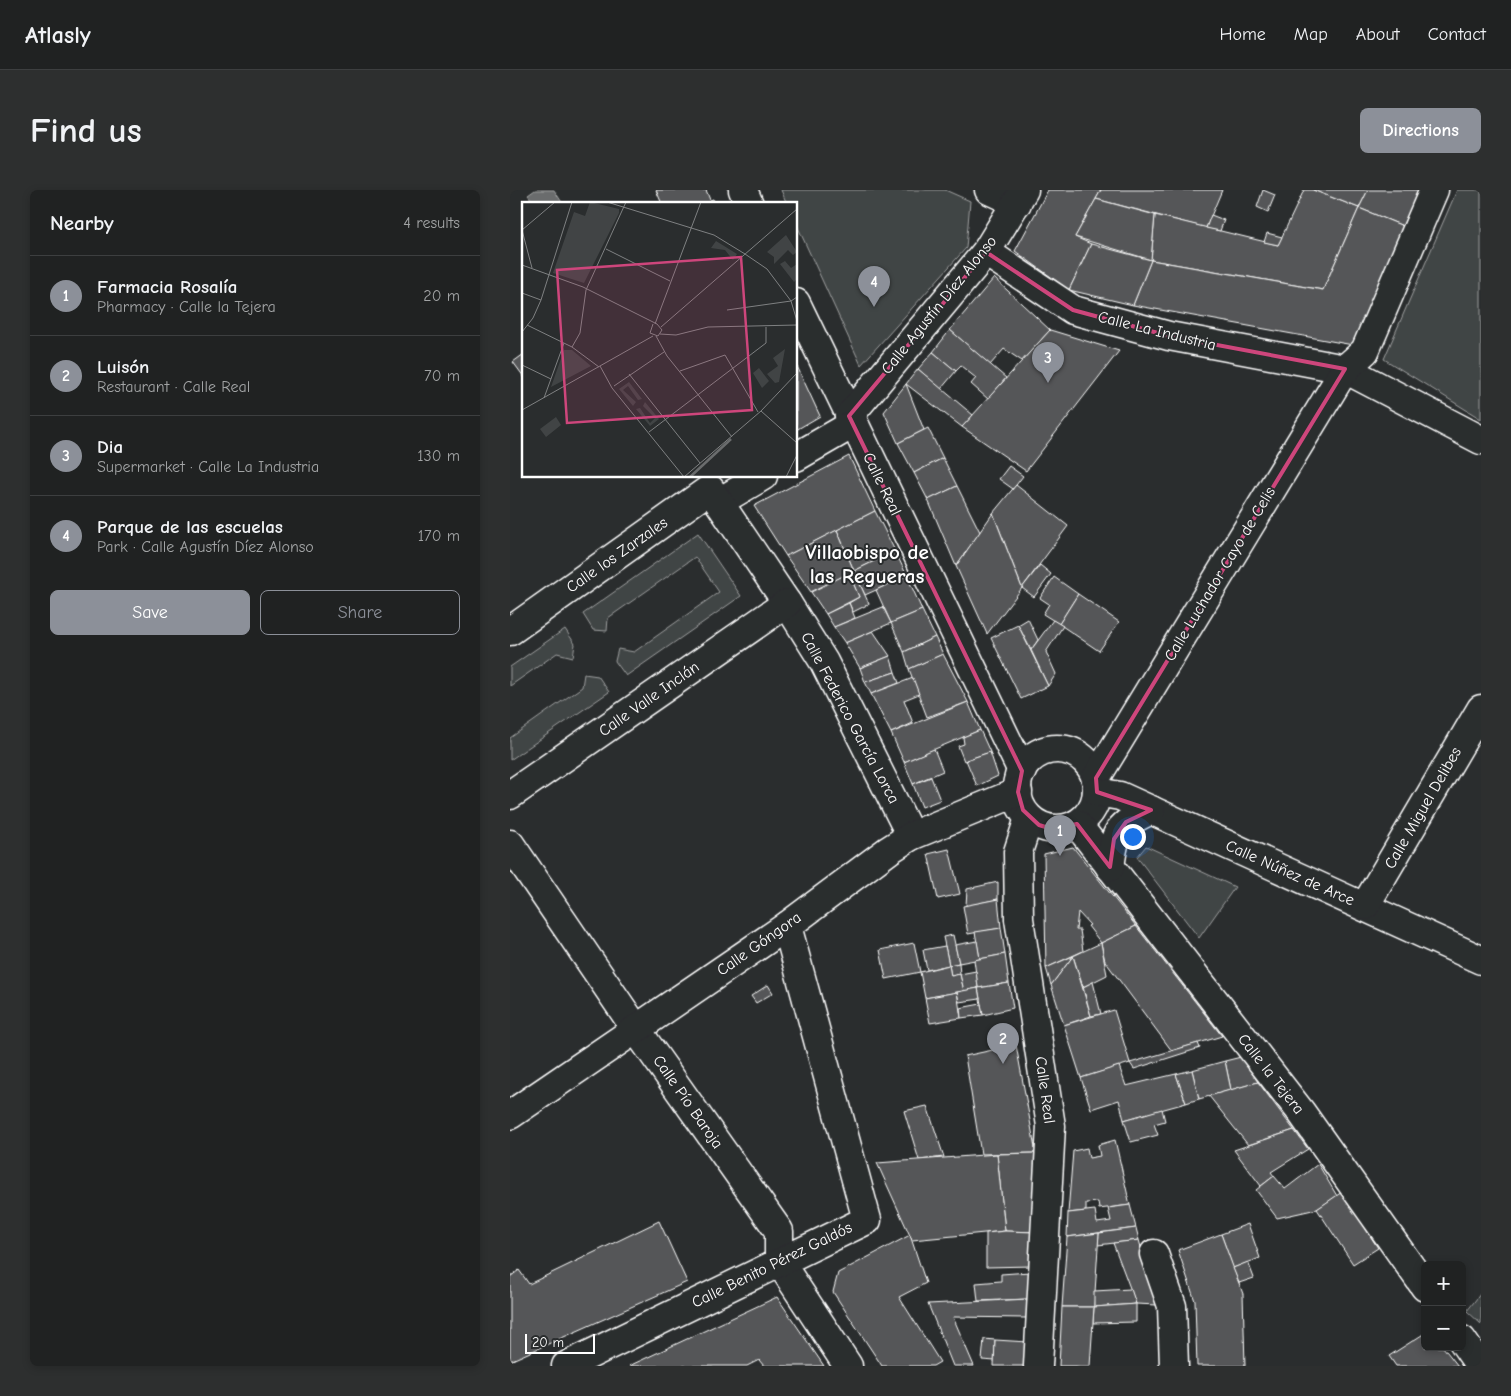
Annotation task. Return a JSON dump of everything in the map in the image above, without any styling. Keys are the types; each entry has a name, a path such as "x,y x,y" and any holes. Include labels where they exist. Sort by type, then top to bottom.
{"street":[{"path":"743,190 749,202"},
{"path":"989,190 1020,196"},
{"name":"Calle Luchador Cayo de Celis","path":"1096,785 1345,369 1365,351 1434,190"},
{"name":"Calle Agustín Díez Alonso","path":"851,420 986,252 1020,196"},
{"name":"Calle La Industria","path":"986,252 1073,310 1169,336 1345,369"},
{"name":"Calle Real","path":"798,307 1020,782"},
{"path":"1345,369 1481,440"},
{"path":"798,456 851,420"},
{"path":"719,502 760,478"},
{"name":"Calle los Zarzales","path":"510,631 710,489 719,502"},
{"name":"Calle Federico García Lorca","path":"719,502 787,602 824,662 911,836"},
{"name":"Calle Valle Inclán","path":"510,795 787,602"},
{"name":"Calle Miguel Delibes","path":"1365,906 1481,709"},
{"path":"1054,750 1068,751 1080,756 1090,766 1096,785 1095,805 1087,816 1077,824 1065,829 1052,829 1039,825 1029,818 1023,810 1020,782 1035,757 1054,750"},
{"name":"Calle Góngora","path":"510,1115 787,926 888,850 911,836 1020,782"},
{"name":"Calle Núñez de Arce","path":"1096,785 1481,960"},
{"path":"1110,867 1114,839 1126,822 1151,810"},
{"name":"Calle Real","path":"1029,818 1018,852 1019,918 1051,1126 1038,1366"},
{"name":"Calle la Tejera","path":"1077,824 1301,1112 1421,1281"},
{"name":"Calle Pío Baroja","path":"510,844 636,1029 778,1231 779,1261"},
{"name":"Calle Benito Pérez Galdós","path":"566,1366 866,1220 787,926"},
{"path":"1154,1254 1172,1306 1174,1366"},
{"path":"779,1261 848,1366"},
{"path":"1466,1346 1480,1366"}],"highlighted area":[{"path":"986,252 1073,310 1169,336 1345,369 1096,778 1097,792 1151,810 1126,822 1114,839 1110,867 1077,824 1052,829 1039,825 1023,810 1018,792 1022,771 849,416"}],"shaded area":[{"path":"535,190 554,190 562,202 533,202 528,195"},
{"path":"781,190 945,190 970,201 966,248 861,365 798,227 798,202 786,202"},
{"path":"1457,190 1481,190 1481,419 1384,359"},
{"path":"698,533 741,596 626,676 615,661 618,649 634,652 719,592 695,557 608,618 607,631 593,630 583,614"},
{"path":"565,629 575,644 573,657 557,653 510,686 510,667"},
{"path":"584,674 598,676 609,692 510,760 510,738 582,687"},
{"path":"1146,846 1235,887 1199,938 1137,857"},
{"path":"1481,1293 1481,1324 1467,1311"}],"building":[{"path":"656,190 706,190 710,200 713,199 714,202 661,202"},
{"path":"1048,190 1101,190 1075,237 1091,244 1069,290 1015,251"},
{"path":"1101,190 1222,190 1206,228 1096,199"},
{"path":"1263,190 1275,195 1268,212 1257,207"},
{"path":"1304,190 1313,190 1359,208 1323,290 1151,260 1155,215 1278,245"},
{"path":"1313,190 1368,190 1359,208"},
{"path":"1368,190 1419,190 1403,226 1359,208"},
{"path":"1096,199 1155,215 1151,260 1075,237"},
{"path":"1359,208 1403,226 1353,345 1133,305 1151,260 1323,290"},
{"path":"1211,215 1224,220 1220,231 1206,228"},
{"path":"1267,233 1282,237 1278,245 1264,242"},
{"path":"1091,244 1151,260 1133,305 1069,290"},
{"path":"994,278 1050,330 1022,361 1004,349 990,365 950,330"},
{"path":"950,330 1006,378 988,399 971,384 976,378 961,366 956,371 933,352"},
{"path":"1050,330 1119,351 1026,471 962,427"},
{"path":"933,352 956,371 941,389 918,369"},
{"path":"522,355 522,374 513,362"},
{"path":"798,368 820,416 798,429"},
{"path":"918,369 973,415 962,427 906,384"},
{"path":"906,384 924,430 898,443 884,412"},
{"path":"928,428 943,458 914,473 898,443"},
{"path":"849,456 875,511 786,556 754,506"},
{"path":"943,458 957,486 928,500 914,473"},
{"path":"1009,466 1023,476 1013,489 999,479"},
{"path":"1016,485 1068,526 1022,588 993,513"},
{"path":"957,486 980,532 956,566 928,500"},
{"path":"875,511 895,551 854,571 837,530"},
{"path":"993,513 1022,588 987,634 956,566"},
{"path":"837,530 854,571 811,592 786,556"},
{"path":"895,551 907,576 865,595 854,571"},
{"path":"1040,565 1051,574 1034,597 1022,588"},
{"path":"854,571 869,604 853,612 849,603 859,597 849,573"},
{"path":"849,573 859,597 826,614 811,592"},
{"path":"907,576 922,610 891,623 876,590"},
{"path":"1054,577 1078,594 1059,624 1043,614 1049,604 1040,598"},
{"path":"1078,594 1119,622 1099,651 1059,624"},
{"path":"849,603 855,618 834,627 826,614"},
{"path":"883,607 891,623 845,643 834,627"},
{"path":"922,610 935,637 904,652 891,623"},
{"path":"1028,619 1038,640 1031,650 1018,625"},
{"path":"1053,620 1063,626 1046,652 1056,674 1048,686 1031,650"},
{"path":"1018,625 1048,686 1021,699 991,638"},
{"path":"873,631 890,656 860,668 845,643"},
{"path":"935,637 943,654 909,669 904,652"},
{"path":"943,654 968,702 927,717 909,669"},
{"path":"890,656 895,672 865,682 860,668"},
{"path":"895,672 899,683 871,694 865,682"},
{"path":"913,678 919,694 904,700 913,723 891,733 871,694"},
{"path":"968,702 980,730 904,762 891,733"},
{"path":"980,730 990,752 964,761 958,746 964,744 963,737"},
{"path":"934,749 943,771 913,784 904,762"},
{"path":"990,752 998,776 977,786 966,760"},
{"path":"931,777 940,800 922,807 913,784"},
{"path":"1073,847 1136,926 1101,943 1088,926 1090,925 1078,912 1076,930 1080,930 1083,951 1046,968 1044,854"},
{"path":"949,849 960,894 938,899 928,854"},
{"path":"998,882 998,899 966,906 967,889"},
{"path":"998,899 1001,928 968,934 963,906"},
{"path":"1136,926 1222,1036 1172,1051 1105,961 1101,943"},
{"path":"1001,928 1005,954 980,959 975,932"},
{"path":"953,935 959,963 949,965 943,937"},
{"path":"977,941 980,959 959,963 955,945"},
{"path":"914,943 920,972 886,979 880,950"},
{"path":"1101,943 1107,975 1083,987 1073,956"},
{"path":"945,946 949,965 927,970 923,950"},
{"path":"1005,954 1009,983 978,988 974,960"},
{"path":"1073,956 1091,1016 1064,1025 1051,985"},
{"path":"1073,956 1051,985 1046,968"},
{"path":"959,963 960,974 951,976 949,965"},
{"path":"949,965 951,976 960,974 964,991 925,998 920,972"},
{"path":"976,971 978,988 964,991 960,974"},
{"path":"1093,982 1101,1014 1091,1016 1083,987"},
{"path":"1009,983 1013,1008 983,1015 978,988"},
{"path":"768,985 773,993 756,1003 751,996"},
{"path":"978,988 980,999 959,1002 957,992"},
{"path":"957,992 961,1018 930,1023 925,998"},
{"path":"981,1004 983,1015 961,1018 960,1008"},
{"path":"1114,1010 1130,1063 1081,1078 1064,1025"},
{"path":"1198,1043 1200,1048 1134,1069 1130,1063"},
{"path":"1016,1045 1036,1153 981,1154 965,1056"},
{"path":"1241,1057 1258,1082 1231,1090 1225,1061"},
{"path":"1225,1061 1231,1090 1199,1099 1192,1070"},
{"path":"1119,1066 1126,1086 1176,1074 1186,1103 1124,1120 1119,1100 1091,1109 1081,1078"},
{"path":"1192,1070 1199,1099 1186,1103 1176,1074"},
{"path":"1258,1082 1294,1130 1248,1145 1209,1096"},
{"path":"927,1106 944,1157 919,1160 904,1111"},
{"path":"1162,1109 1165,1121 1154,1124 1158,1135 1131,1142 1124,1120"},
{"path":"1294,1130 1308,1149 1271,1172 1274,1176 1261,1186 1234,1150"},
{"path":"1115,1140 1130,1205 1099,1209 1098,1202 1086,1203 1086,1211 1068,1213 1073,1151 1087,1148 1089,1158 1100,1156 1098,1145"},
{"path":"1036,1153 1036,1232 1005,1231 997,1154"},
{"path":"997,1154 1005,1231 912,1240 877,1163"},
{"path":"1318,1164 1337,1196 1317,1209 1277,1218 1256,1190 1274,1176 1285,1189"},
{"path":"1342,1192 1378,1248 1353,1264 1317,1209"},
{"path":"1130,1205 1136,1228 1067,1237 1068,1213 1095,1210 1097,1223 1111,1221 1108,1208"},
{"path":"659,1221 687,1282 510,1361 510,1277 519,1270 529,1284"},
{"path":"1248,1224 1260,1258 1233,1268 1221,1234"},
{"path":"1136,1228 1139,1240 1098,1245 1099,1233"},
{"path":"1005,1231 1036,1232 1032,1266 986,1267 986,1233"},
{"path":"1099,1233 1094,1307 1062,1307 1067,1237"},
{"path":"1221,1234 1243,1294 1245,1366 1197,1366 1195,1301 1178,1250"},
{"path":"910,1235 926,1283 899,1297 940,1362 933,1366 882,1366 833,1292 838,1273"},
{"path":"1139,1240 1157,1305 1136,1304 1113,1243"},
{"path":"1248,1262 1254,1278 1239,1283 1233,1268"},
{"path":"1030,1272 1028,1299 978,1301 976,1283 1001,1281 1001,1274"},
{"path":"1131,1289 1136,1304 1094,1307 1094,1291"},
{"path":"777,1297 824,1366 764,1366 759,1360 747,1366 629,1366"},
{"path":"1028,1299 1026,1318 953,1317 974,1366 953,1366 928,1304"},
{"path":"1136,1304 1136,1322 1093,1323 1094,1307"},
{"path":"1062,1307 1094,1307 1090,1366 1059,1366"},
{"path":"1421,1336 1421,1351 1446,1351 1458,1366 1396,1366 1389,1356"},
{"path":"984,1339 995,1340 995,1361 982,1360"},
{"path":"995,1340 1028,1342 1026,1366 994,1366"}],"place":[{"name":"Parque de las escuelas","path":"874,307"},
{"name":"Dia","path":"1048,383"},
{"name":"Farmacia Rosalía","path":"1060,856"},
{"name":"Luisón","path":"1003,1064"}],"district":[{"name":"Villaobispo de las Regueras","path":"867,564"}]}
